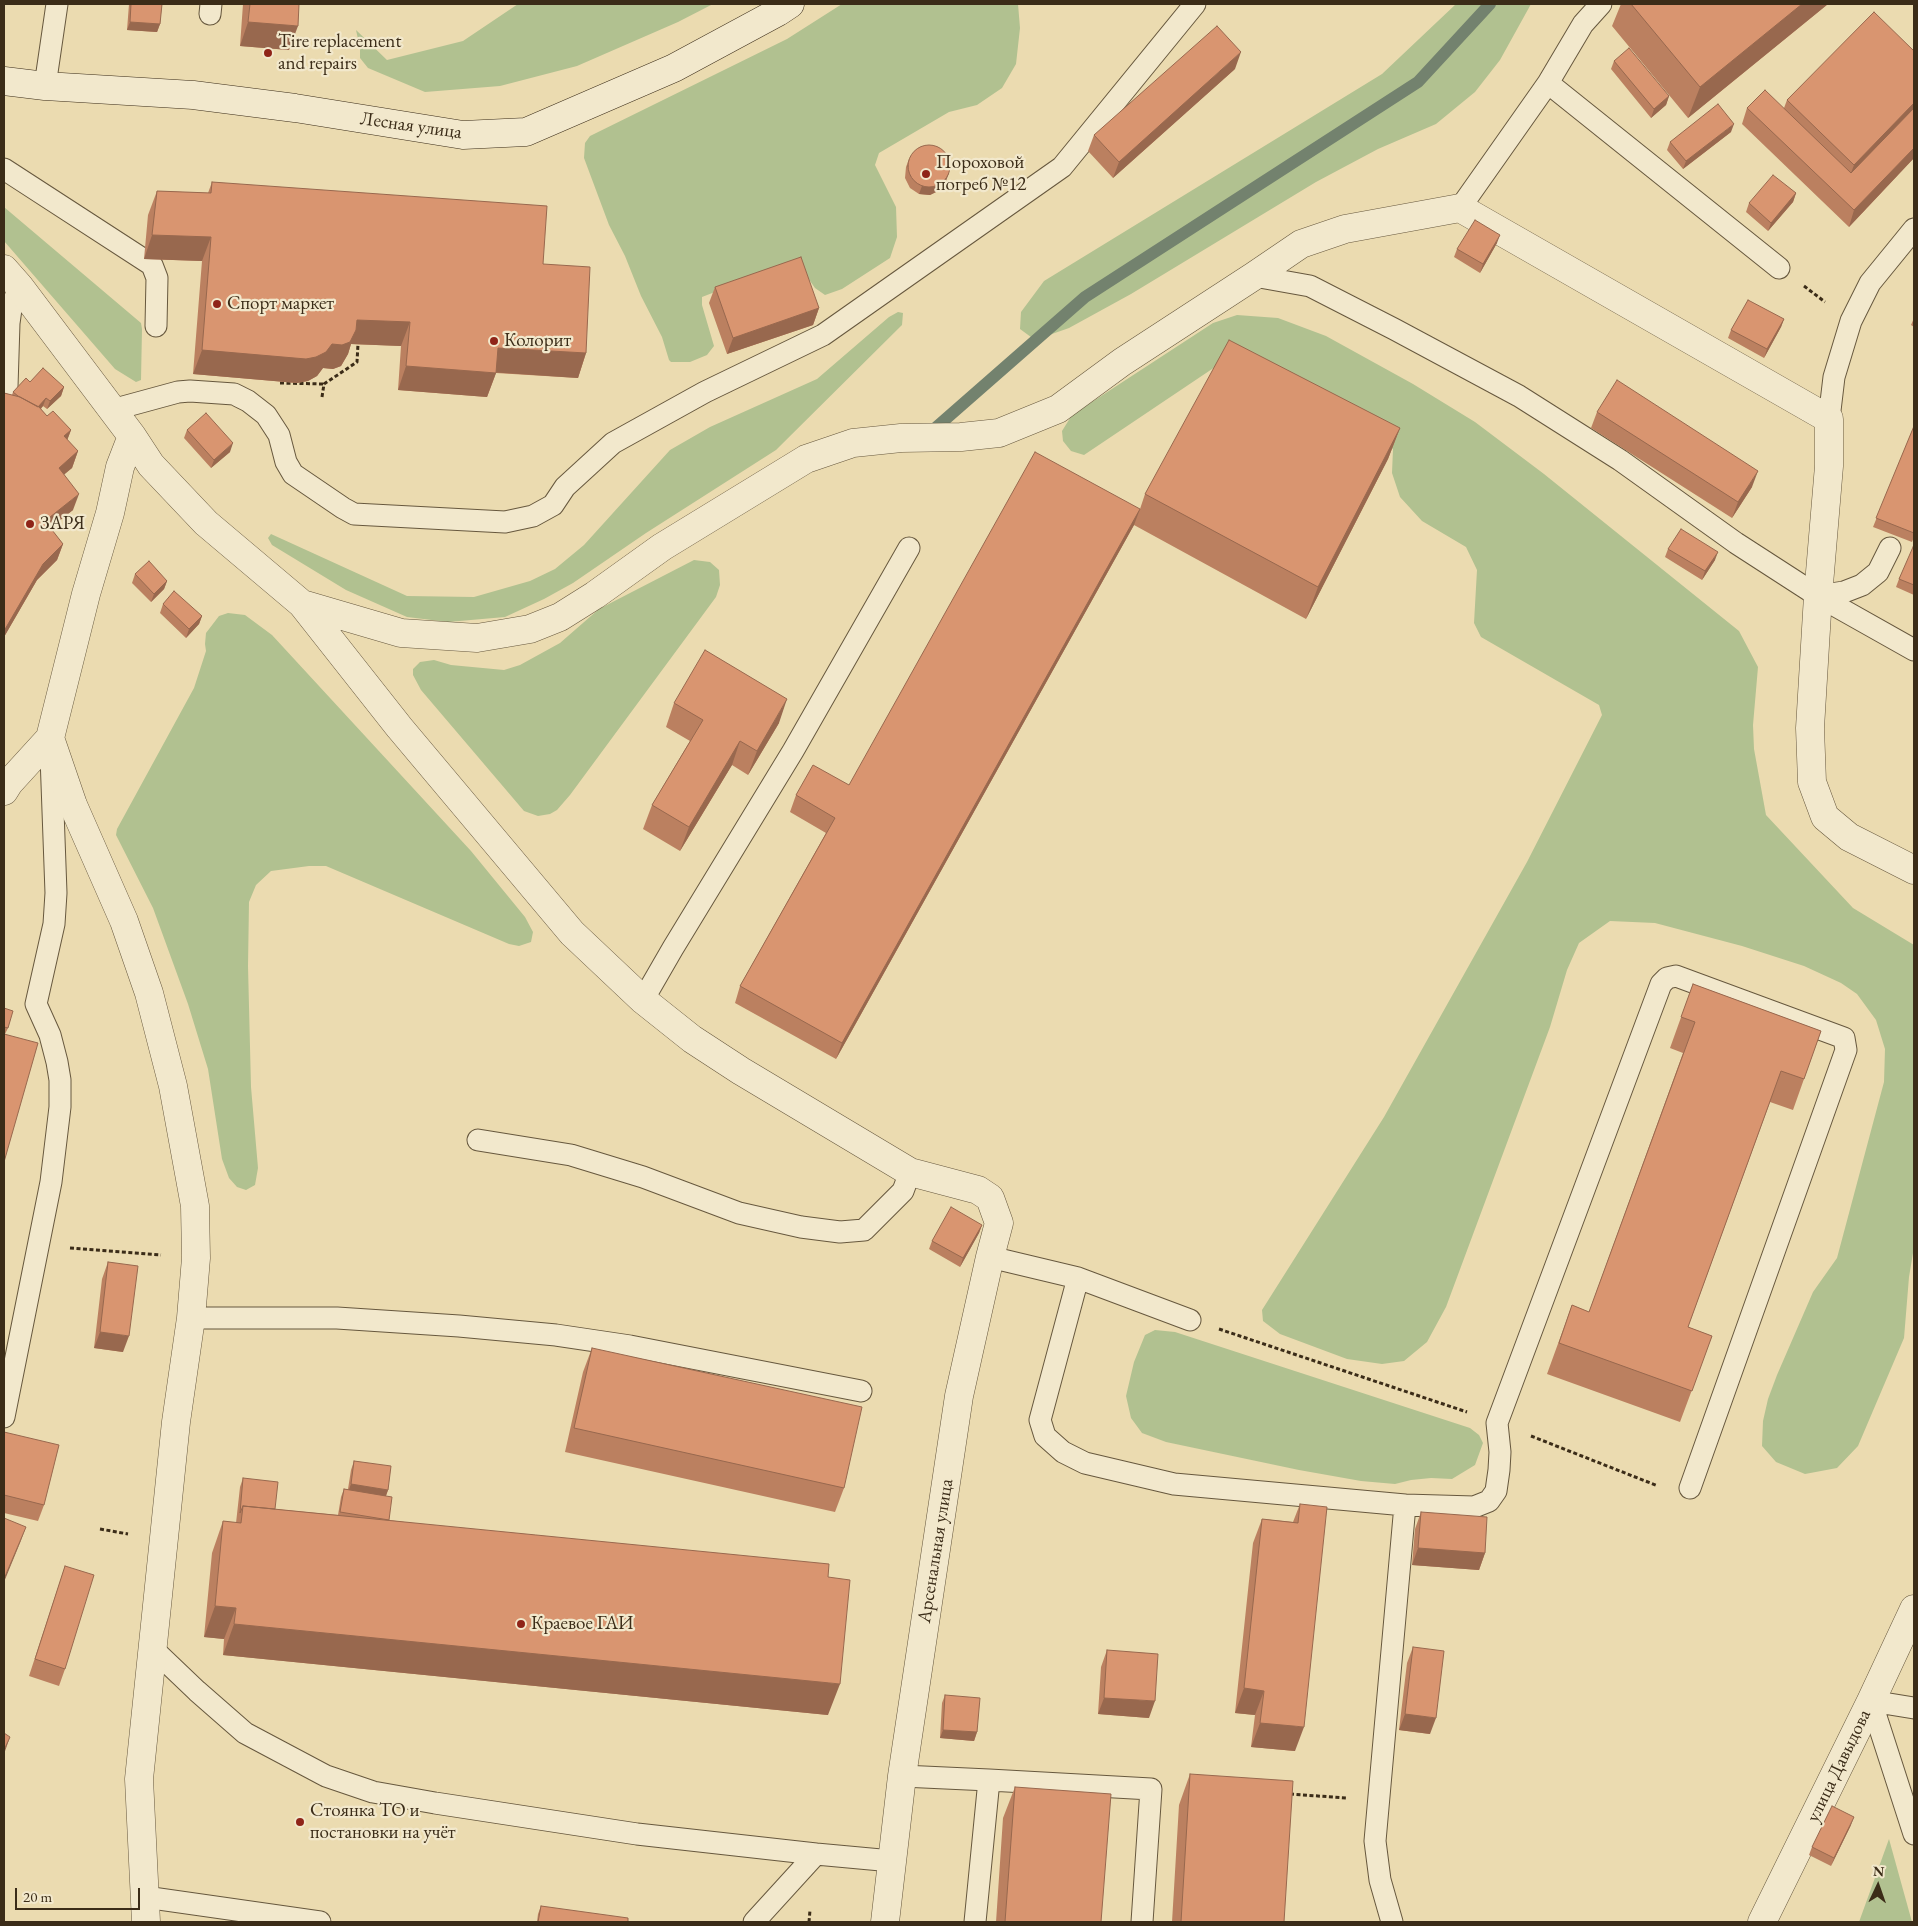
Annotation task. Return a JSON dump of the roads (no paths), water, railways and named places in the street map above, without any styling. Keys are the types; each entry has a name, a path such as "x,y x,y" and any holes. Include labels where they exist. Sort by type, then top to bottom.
{"street":[{"name":"Лесная улица","path":"4,80 45,86 193,95 295,108 463,135 526,132 674,68 790,4"},
{"path":"302,604 401,633 477,638 530,629 560,617 662,547 806,459 853,443 901,438 999,433 1058,409 1122,362 1300,244 1345,230 1460,208 1829,419 1829,466 1818,596 1810,728 1812,782 1825,817 1849,837 1914,870"},
{"path":"11,278 132,436 151,465 206,523 302,604 399,727 572,933 643,1000 692,1039 741,1071 910,1172"},
{"path":"4,791 50,738 86,594 110,513 120,468 132,436"},
{"path":"50,738 73,805 124,921 149,993 174,1086 195,1206 196,1258 191,1318 176,1422 139,1779 146,1910"},
{"name":"Арсенальная улица","path":"884,1922 902,1776 959,1396 999,1223 990,1198 978,1190 910,1172"},
{"name":"улица Давыдова","path":"1762,1922 1871,1701 1914,1609"}],"lane":[{"path":"45,86 57,4"},
{"path":"112,410 190,390 234,394 248,400 266,415 279,435 286,462 293,474 354,514 505,522 533,516 553,506 565,487 613,443 704,392 823,336 1062,167 1195,4"},
{"path":"1460,208 1548,83 1582,24 1601,4"},
{"path":"1548,83 1779,268"},
{"path":"4,169 152,265 157,278 156,326"},
{"path":"1829,419 1834,377 1851,321 1870,283 1914,229"},
{"path":"1254,276 1310,286 1519,396 1620,460 1736,543 1818,596 1914,650"},
{"path":"7,387 11,278"},
{"path":"643,1000 793,752 909,548"},
{"path":"1818,596 1844,592 1862,585 1878,572 1890,548"},
{"path":"4,1416 52,1182 60,1107 60,1080 57,1062 50,1035 36,1004 54,924 56,894 50,738"},
{"path":"1078,1278 1040,1420 1045,1436 1063,1452 1085,1463 1174,1484 1405,1505 1474,1507 1489,1502 1496,1491 1499,1470 1497,1423 1661,984 1667,978 1676,976 1844,1038 1846,1050 1690,1488"},
{"path":"478,1140 571,1155 642,1177 739,1213 801,1227 840,1232 864,1230 903,1191 910,1172"},
{"path":"990,1257 1078,1278 1190,1320"},
{"path":"191,1318 337,1318 556,1335 630,1346 861,1391"},
{"path":"1392,1922 1380,1880 1376,1841 1405,1505"},
{"path":"153,1649 197,1692 245,1733 326,1776 373,1792 637,1834 892,1861"},
{"path":"1914,1708 1871,1701 1914,1834"},
{"path":"902,1776 1152,1789 1142,1922"},
{"path":"975,1922 989,1780"},
{"path":"754,1922 816,1854"},
{"path":"146,1910 320,1922"}],"waterway":[{"path":"932,431 1085,297 1418,82 1490,4"}],"place":[{"name":"Tire replacement and repairs","path":"268,53"},
{"name":"Пороховой погреб №12","path":"926,174"},
{"name":"Спорт маркет","path":"217,304"},
{"name":"Колорит","path":"494,341"},
{"name":"ЗАРЯ","path":"30,524"},
{"name":"Краевое ГАИ","path":"521,1624"},
{"name":"Стоянка ТО и постановки на учёт","path":"300,1822"}]}
